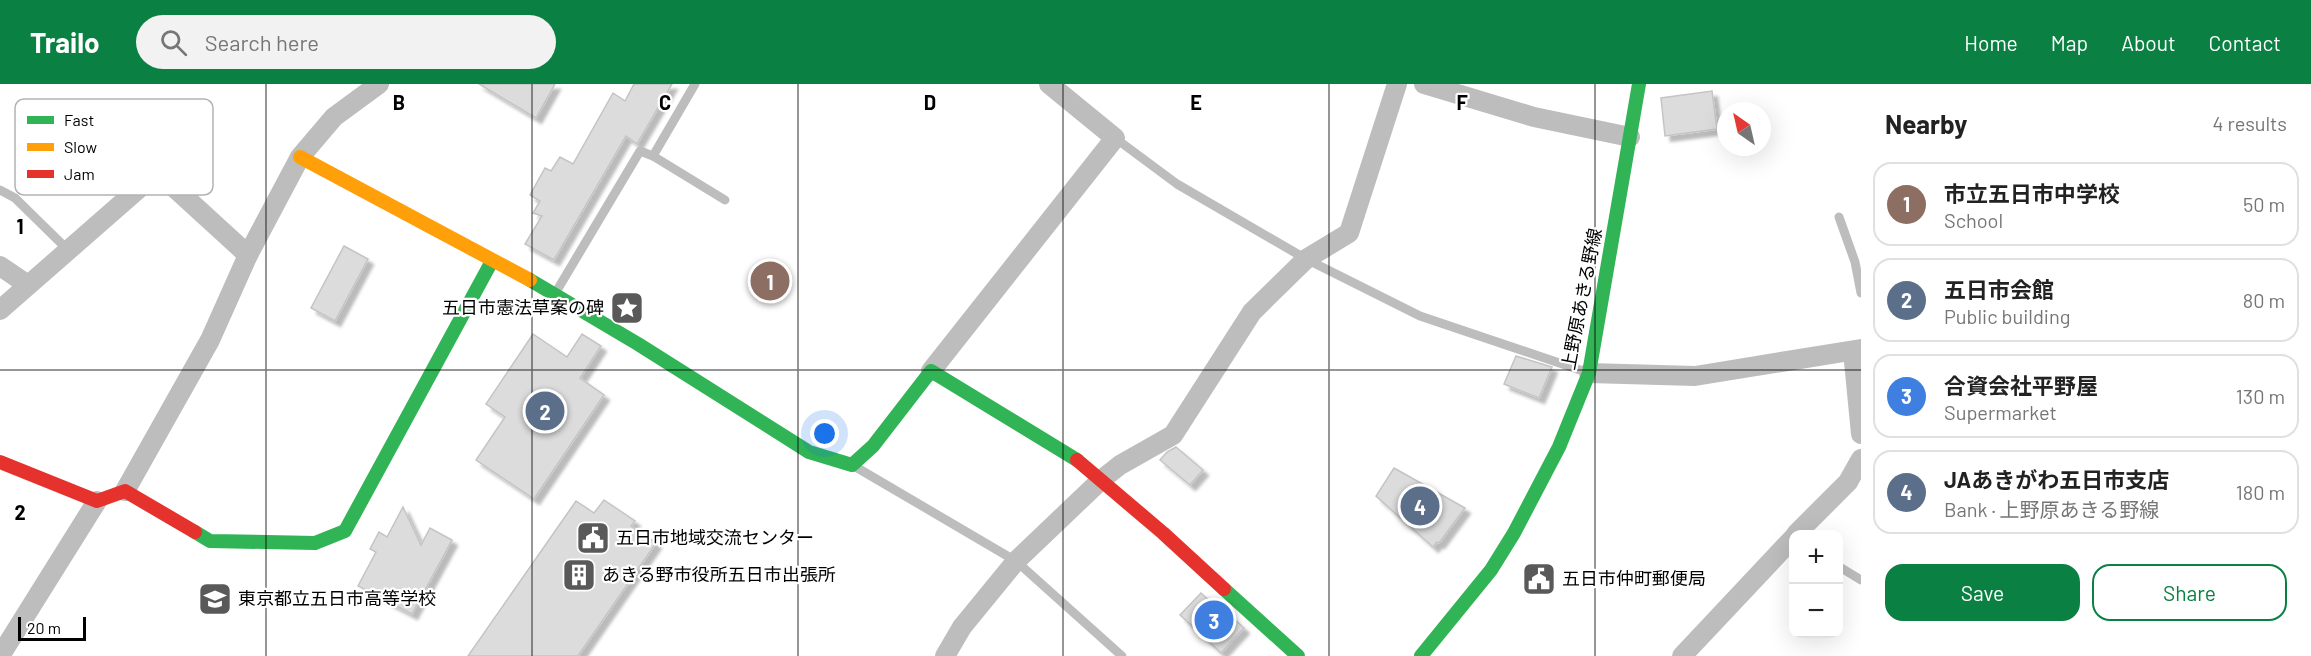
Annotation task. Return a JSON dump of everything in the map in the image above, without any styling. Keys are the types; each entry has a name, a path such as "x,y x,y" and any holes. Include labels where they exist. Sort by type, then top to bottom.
{"street":[{"path":"0,656 97,501 125,491 210,340 248,255 300,157 334,117 380,84"},
{"path":"300,157 555,294 647,349 809,452 852,465 873,446 1115,138 1049,84"},
{"path":"945,656 962,627 1016,561 1101,480 1120,465 1173,435 1252,312 1306,259 1349,232 1396,84"},
{"path":"1424,84 1534,117 1630,137"},
{"name":"上野原あきる野線","path":"1421,656 1491,570 1514,532 1560,447 1589,373 1639,84"},
{"path":"0,310 131,195"},
{"path":"182,195 248,255"},
{"path":"125,491 210,541 315,543 345,531 492,261"},
{"path":"0,266 28,285"},
{"path":"1589,373 1695,376 1857,350 1861,434"},
{"path":"932,371 1076,459 1299,656"},
{"path":"1801,530 1848,482 1861,459"},
{"path":"0,462 97,501"},
{"path":"1682,656 1789,542"}],"lane":[{"path":"653,156 695,84"},
{"path":"1115,138 1177,184 1306,259 1420,316 1589,373"},
{"path":"555,294 640,151 653,156 725,200"},
{"path":"0,190 15,198 68,250"},
{"path":"1839,217 1855,262 1861,293"},
{"path":"852,465 1016,561 1122,656"},
{"path":"1843,569 1861,580"}],"building":[{"path":"479,84 555,84 536,118"},
{"path":"634,84 672,84 637,144 626,136 554,260 525,244 542,216 533,213 540,201 530,195 545,168 551,171 560,157 573,164 613,93 625,101"},
{"path":"1712,91 1717,129 1665,136 1661,98"},
{"path":"344,246 368,259 335,321 311,308"},
{"path":"533,334 567,357 582,334 601,346 580,378 604,395 534,499 476,460 505,417 486,404"},
{"path":"1516,356 1552,367 1539,398 1504,384"},
{"path":"1176,447 1203,470 1190,485 1160,460"},
{"path":"1394,468 1465,508 1439,543 1437,542 1433,547 1376,496"},
{"name":"あきる野市役所五日市出張所","path":"604,500 635,521 631,526 656,543 578,656 468,656 576,501 594,513"},
{"path":"403,507 421,545 430,528 452,540 412,614 358,586 376,552 370,549 379,532 387,537"},
{"path":"1201,593 1244,628 1221,653 1180,615"}],"traffic: fast":[{"path":"1421,656 1491,570 1514,533 1559,447 1589,373 1639,84"},
{"path":"195,532 210,541 315,543 345,531 492,261"},
{"path":"530,280 638,344 809,452 852,465 873,446 931,371 1077,460"},
{"path":"1224,589 1298,656"}],"traffic: slow":[{"path":"300,157 530,280"}],"traffic: jam":[{"path":"1077,460 1163,533 1224,589"},
{"path":"0,462 97,501 125,491 195,532"}],"place":[{"name":"市立五日市中学校","path":"770,281"},
{"name":"五日市憲法草案の碑","path":"627,308"},
{"name":"五日市会館","path":"545,411"},
{"name":"JAあきがわ五日市支店","path":"1420,506"},
{"name":"五日市地域交流センター","path":"593,538"},
{"name":"あきる野市役所五日市出張所","path":"579,575"},
{"name":"五日市仲町郵便局","path":"1539,579"},
{"name":"東京都立五日市高等学校","path":"215,599"},
{"name":"合資会社平野屋","path":"1214,620"}]}
